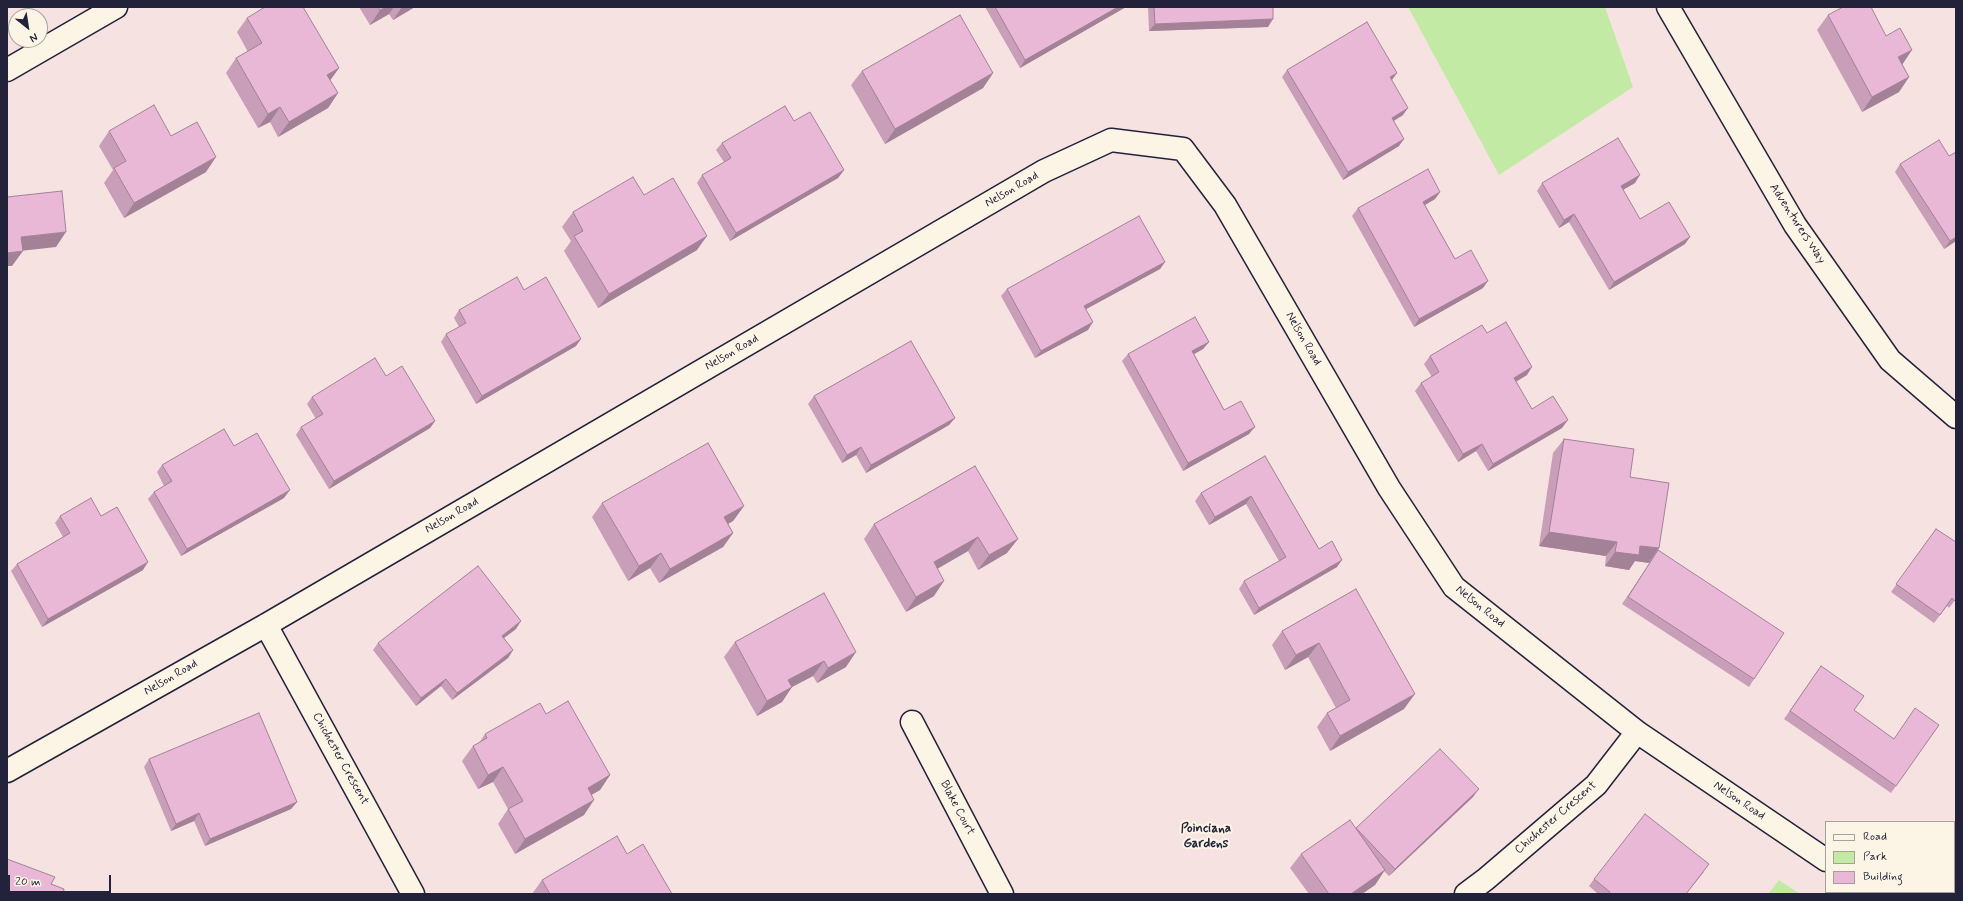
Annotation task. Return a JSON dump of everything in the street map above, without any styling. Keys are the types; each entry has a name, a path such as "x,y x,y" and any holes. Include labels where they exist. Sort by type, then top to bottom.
{"street":[{"path":"7,70 116,7"},
{"name":"Adventurers Way","path":"1668,7 1795,225 1890,360 1956,416"},
{"name":"Nelson Road","path":"7,771 266,624 1044,171 1111,140 1183,149 1225,205 1389,488 1454,587 1637,732 1825,859"},
{"name":"Chichester Crescent","path":"266,624 413,894"},
{"name":"Blake Court","path":"912,722 1002,894"},
{"name":"Chichester Crescent","path":"1466,894 1486,879 1596,785 1637,732"}],"green space":[{"path":"1408,7 1605,7 1633,87 1499,175"},
{"path":"1779,880 1800,894 1768,894"}],"building":[{"path":"265,7 303,7 339,68 327,75 338,93 289,122 280,107 268,114 236,58 262,43 247,18"},
{"path":"378,7 386,7 380,10"},
{"path":"995,7 1118,7 1025,60"},
{"path":"1154,7 1273,7 1273,19 1155,24"},
{"path":"1843,7 1871,7 1886,36 1900,28 1912,50 1898,57 1909,77 1872,97 1828,15"},
{"path":"960,15 993,73 895,129 862,71"},
{"path":"1367,22 1397,73 1390,77 1408,108 1392,118 1404,139 1348,172 1287,70"},
{"path":"154,105 171,136 197,122 216,157 134,203 114,168 126,161 109,131"},
{"path":"785,106 794,121 810,112 844,170 736,233 702,175 731,158 722,143"},
{"path":"1618,138 1640,175 1621,186 1640,219 1669,202 1690,237 1614,282 1574,214 1564,220 1542,183"},
{"path":"1939,140 1949,156 1956,152 1956,237 1950,241 1900,164"},
{"path":"1428,169 1440,192 1423,202 1455,259 1471,250 1488,281 1419,319 1358,208"},
{"path":"633,177 644,195 673,178 707,236 609,294 574,236 583,231 573,212"},
{"path":"62,191 66,232 21,237 23,251 7,253 7,197"},
{"path":"1139,216 1165,262 1084,306 1093,322 1041,351 1007,289"},
{"path":"517,277 524,290 546,277 581,339 482,396 446,334 466,323 459,310"},
{"path":"1195,317 1209,342 1192,351 1224,410 1241,401 1255,427 1188,463 1128,354"},
{"path":"1506,322 1532,367 1514,378 1532,409 1553,396 1568,420 1493,464 1482,444 1463,454 1421,383 1439,372 1430,356 1482,325 1487,333"},
{"path":"911,341 955,418 871,465 861,447 847,455 814,396"},
{"path":"375,358 386,376 402,366 435,421 334,481 301,427 323,414 312,397"},
{"path":"224,429 234,446 257,433 290,490 187,549 154,492 172,481 162,465"},
{"path":"1564,439 1634,449 1630,477 1669,483 1659,548 1640,546 1639,555 1615,552 1617,542 1549,532"},
{"path":"708,443 744,506 724,517 733,533 670,569 661,553 639,566 602,503"},
{"path":"1265,456 1319,549 1332,541 1342,560 1259,608 1244,581 1286,557 1251,496 1215,517 1201,493"},
{"path":"975,466 1018,539 989,555 978,537 934,562 944,581 916,597 874,524"},
{"path":"91,498 101,516 117,507 148,562 48,619 17,564 70,533 60,516"},
{"path":"1936,529 1956,542 1956,599 1955,601 1952,598 1940,615 1896,584"},
{"path":"1658,550 1784,633 1754,679 1628,597"},
{"path":"478,566 521,621 502,636 513,650 457,693 446,679 421,698 378,643"},
{"path":"1356,589 1415,694 1340,736 1327,713 1350,700 1319,643 1296,655 1282,631"},
{"path":"824,593 856,652 828,668 824,661 788,680 792,687 767,701 735,642"},
{"path":"1821,666 1864,696 1854,710 1894,739 1915,708 1939,725 1896,786 1790,711"},
{"path":"568,701 610,775 588,788 594,800 525,839 508,809 523,801 503,767 488,775 473,746 487,738 485,734 540,703 546,714"},
{"path":"259,713 297,802 210,839 199,813 176,824 149,759"},
{"path":"1440,749 1479,789 1395,869 1356,828"},
{"path":"1645,814 1709,864 1686,894 1609,894 1610,892 1594,879"},
{"path":"1350,820 1385,870 1351,894 1329,894 1301,854"},
{"path":"617,836 627,854 643,844 672,894 550,894 542,880"},
{"path":"7,859 55,877 51,884 64,889 63,894 7,894"}],"district":[{"name":"Poinciana Gardens","path":"1206,836"}]}
